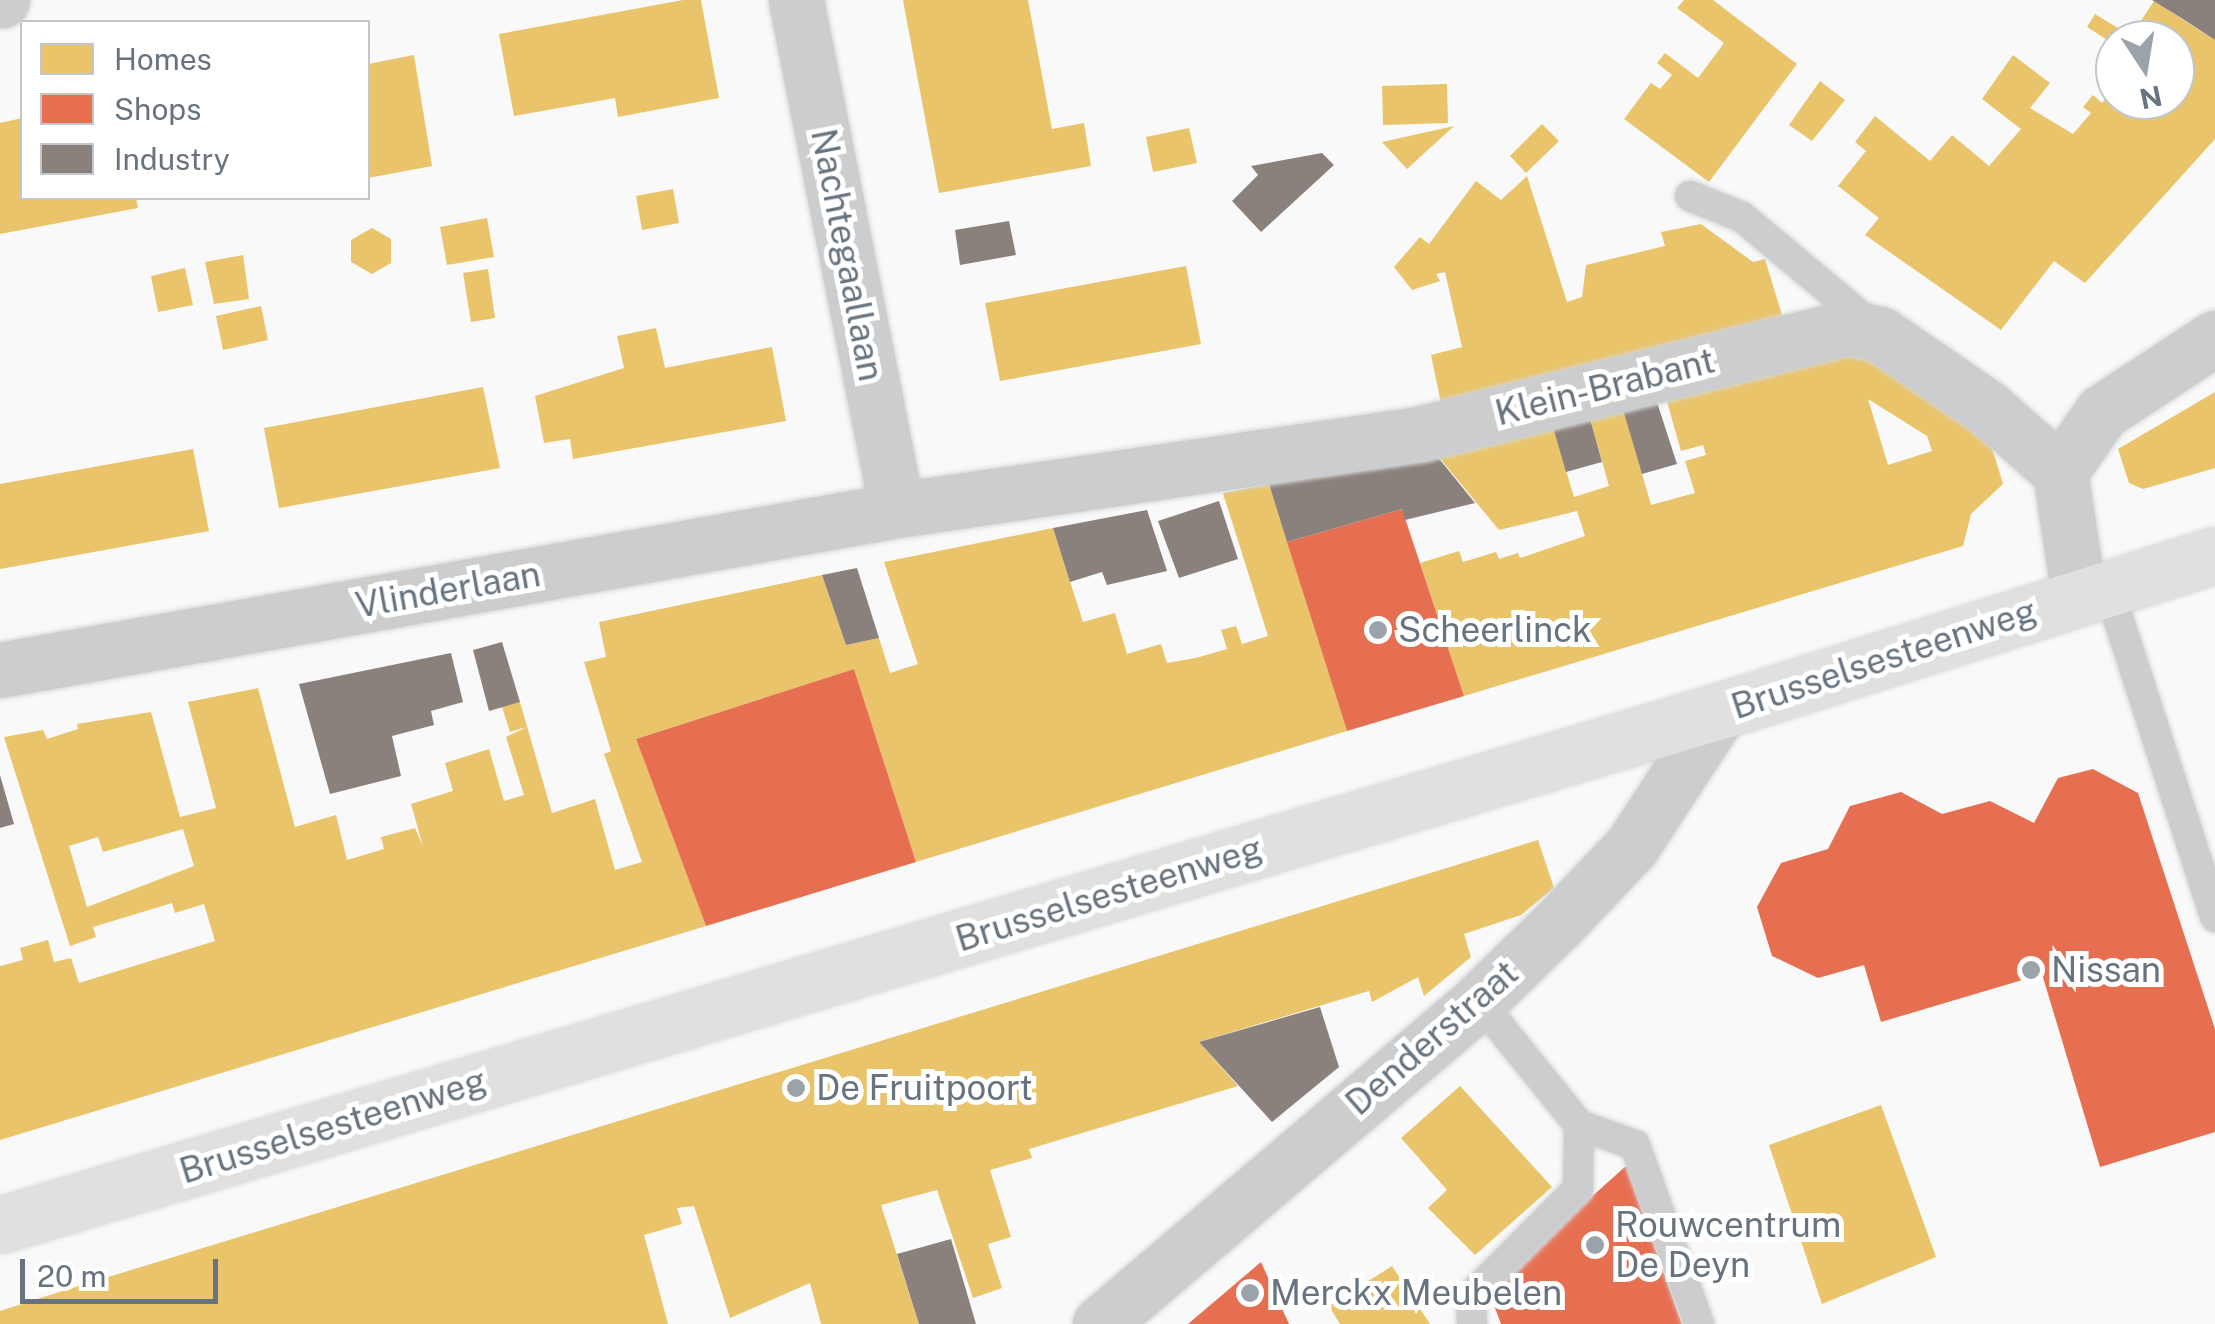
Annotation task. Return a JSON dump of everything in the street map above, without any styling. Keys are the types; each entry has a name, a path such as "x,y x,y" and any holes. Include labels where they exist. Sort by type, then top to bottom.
{"main road":[{"name":"Brusselsesteenweg","path":"0,1225 1720,711 2215,555"}],"street":[{"name":"Nachtegaallaan","path":"796,0 897,510"},
{"name":"Klein-Brabant","path":"897,510 1419,434 1847,327 1880,334"},
{"path":"1880,334 1990,409 2060,472 2094,592"},
{"path":"2060,472 2102,412 2215,338"},
{"name":"Vlinderlaan","path":"0,670 897,510"},
{"name":"Denderstraat","path":"1100,1324 1478,1001 1632,846 1720,711"}],"lane":[{"path":"1690,196 1742,218 1880,334"},
{"path":"2094,592 2215,917"},
{"path":"1478,1001 1579,1126 1635,1145 1700,1324"},
{"path":"1472,1324 1471,1296 1578,1189 1579,1126"}],"building: Homes":[{"path":"701,0 719,98 618,117 615,98 514,116 499,34"},
{"path":"903,0 1028,0 1052,129 1084,123 1091,166 939,193"},
{"path":"1684,0 1713,0 1797,64 1709,182 1624,119 1651,83 1660,89 1672,75 1657,63 1665,53 1698,78 1724,43 1677,8"},
{"path":"2154,1 2184,20 2142,20"},
{"path":"2095,14 2105,20 2095,20 2095,32 2087,27"},
{"path":"2195,27 2215,40 2215,139 2085,283 2054,261 2001,330 1865,235 1879,218 1838,186 1866,151 1855,142 1875,116 1930,161 1952,135 1989,166 2021,129 1982,99 2013,55 2050,83 2030,108 2073,134 2091,113 2083,107 2093,95 2095,120 2195,120"},
{"path":"414,55 432,166 370,178 370,64"},
{"path":"1820,81 1845,100 1812,141 1789,125"},
{"path":"1447,84 1448,123 1383,125 1382,86"},
{"path":"20,118 20,200 136,200 138,208 0,234 0,123"},
{"path":"1542,124 1559,141 1526,173 1510,156"},
{"path":"1454,126 1407,169 1382,142"},
{"path":"1189,128 1197,163 1153,172 1146,137"},
{"path":"1527,176 1567,302 1582,297 1586,265 1665,246 1661,232 1701,224 1753,262 1765,259 1785,325 1442,408 1431,355 1462,347 1445,272 1436,274 1440,281 1412,290 1394,267 1420,237 1429,244 1476,181 1501,200"},
{"path":"673,189 679,223 642,230 636,196"},
{"path":"487,218 494,257 447,265 440,227"},
{"path":"372,228 391,239 391,263 372,274 351,262 351,240"},
{"path":"243,255 249,299 214,304 205,262"},
{"path":"1186,266 1201,344 1000,381 985,303"},
{"path":"185,268 193,305 158,312 151,276"},
{"path":"488,269 495,318 471,322 463,273"},
{"path":"261,306 268,340 223,350 216,316"},
{"path":"656,328 665,368 772,347 786,421 573,459 570,439 544,443 535,396 624,368 617,336"},
{"path":"1862,351 1986,428 2003,484 1971,514 1963,546 1464,696 1420,563 1459,551 1463,562 1496,552 1499,559 1518,553 1520,558 1585,536 1577,511 1499,530 1429,445 1550,417 1574,497 1609,486 1587,408 1621,400 1651,505 1695,493 1685,461 1706,455 1703,445 1681,451 1664,391","holes":["1868,399 1927,436 1932,451 1888,465"]},
{"path":"483,387 500,468 279,508 264,428"},
{"path":"2215,392 2215,468 2143,489 2129,483 2118,449"},
{"path":"193,449 209,531 0,569 0,484"},
{"path":"1269,484 1347,731 916,862 854,669 636,739 706,926 0,1140 0,966 23,960 20,948 48,940 54,962 71,958 79,983 215,941 204,904 175,913 172,903 93,927 96,937 70,946 4,737 43,730 47,739 78,729 77,724 151,712 180,817 216,808 188,702 258,688 295,827 336,815 347,860 384,849 381,837 415,828 423,846 411,804 453,791 445,763 489,749 504,801 524,795 506,737 527,727 510,732 502,707 520,702 552,813 595,799 615,870 642,862 604,754 611,751 584,662 606,657 599,622 822,575 846,645 879,638 890,673 918,664 884,562 1053,528 1083,622 1115,613 1127,654 1161,644 1167,663 1196,658 1227,649 1221,630 1236,626 1242,644 1268,636 1223,493","holes":["183,829 194,866 87,907 69,846 98,837 103,852"]},
{"path":"1538,840 1554,888 1521,915 1464,934 1471,957 1424,996 1418,977 1372,1002 1369,991 1199,1042 1238,1086 1029,1149 1032,1158 990,1170 1011,1237 988,1244 1002,1288 973,1298 937,1190 881,1205 919,1324 821,1324 810,1283 730,1318 694,1206 677,1208 682,1224 644,1235 668,1324 0,1324 0,1311 56,1293"},
{"path":"1460,1086 1552,1187 1475,1255 1428,1208 1447,1190 1401,1138"},
{"path":"1881,1105 1936,1257 1822,1304 1769,1145"},
{"path":"1392,1266 1430,1324 1340,1324 1329,1306"}],"building: Shops":[{"name":"Scheerlinck","path":"1402,509 1464,696 1347,731 1287,542"},
{"path":"854,669 916,862 706,926 636,739"},
{"name":"Nissan","path":"2093,769 2138,793 2215,1029 2215,1132 2100,1167 2042,974 1881,1022 1864,965 1818,978 1772,956 1757,907 1781,863 1828,849 1850,806 1901,792 1942,814 1990,801 2034,823 2058,778"},
{"name":"Rouwcentrum De Deyn","path":"1626,1166 1682,1324 1501,1324 1492,1300 1508,1291 1503,1276"},
{"name":"Merckx Meubelen","path":"1261,1262 1289,1324 1188,1324"}],"building: Industry":[{"path":"2152,0 2215,0 2215,40 2195,27 2195,20 2184,20"},
{"path":"1322,153 1334,165 1261,232 1232,201 1258,175 1251,166"},
{"path":"1009,221 1016,255 960,265 955,230"},
{"path":"1655,396 1677,464 1642,474 1622,406"},
{"path":"1587,408 1602,462 1566,472 1550,417"},
{"path":"1428,445 1475,503 1405,520 1402,509 1287,542 1269,484"},
{"path":"1219,501 1238,559 1179,578 1158,521"},
{"path":"1147,510 1167,571 1107,585 1102,572 1070,582 1053,528"},
{"path":"857,568 879,638 846,645 822,575"},
{"path":"502,642 520,702 489,711 473,650"},
{"path":"451,653 463,702 431,711 434,725 392,736 401,776 330,794 299,684"},
{"path":"0,775 14,824 0,828"},
{"path":"1320,1007 1339,1067 1272,1122 1199,1042"},
{"path":"951,1239 976,1324 919,1324 897,1254"}],"place":[{"name":"Scheerlinck","path":"1378,630"},
{"name":"Nissan","path":"2031,970"},
{"name":"De Fruitpoort","path":"796,1088"},
{"name":"Rouwcentrum De Deyn","path":"1595,1245"},
{"name":"Merckx Meubelen","path":"1250,1293"}]}
